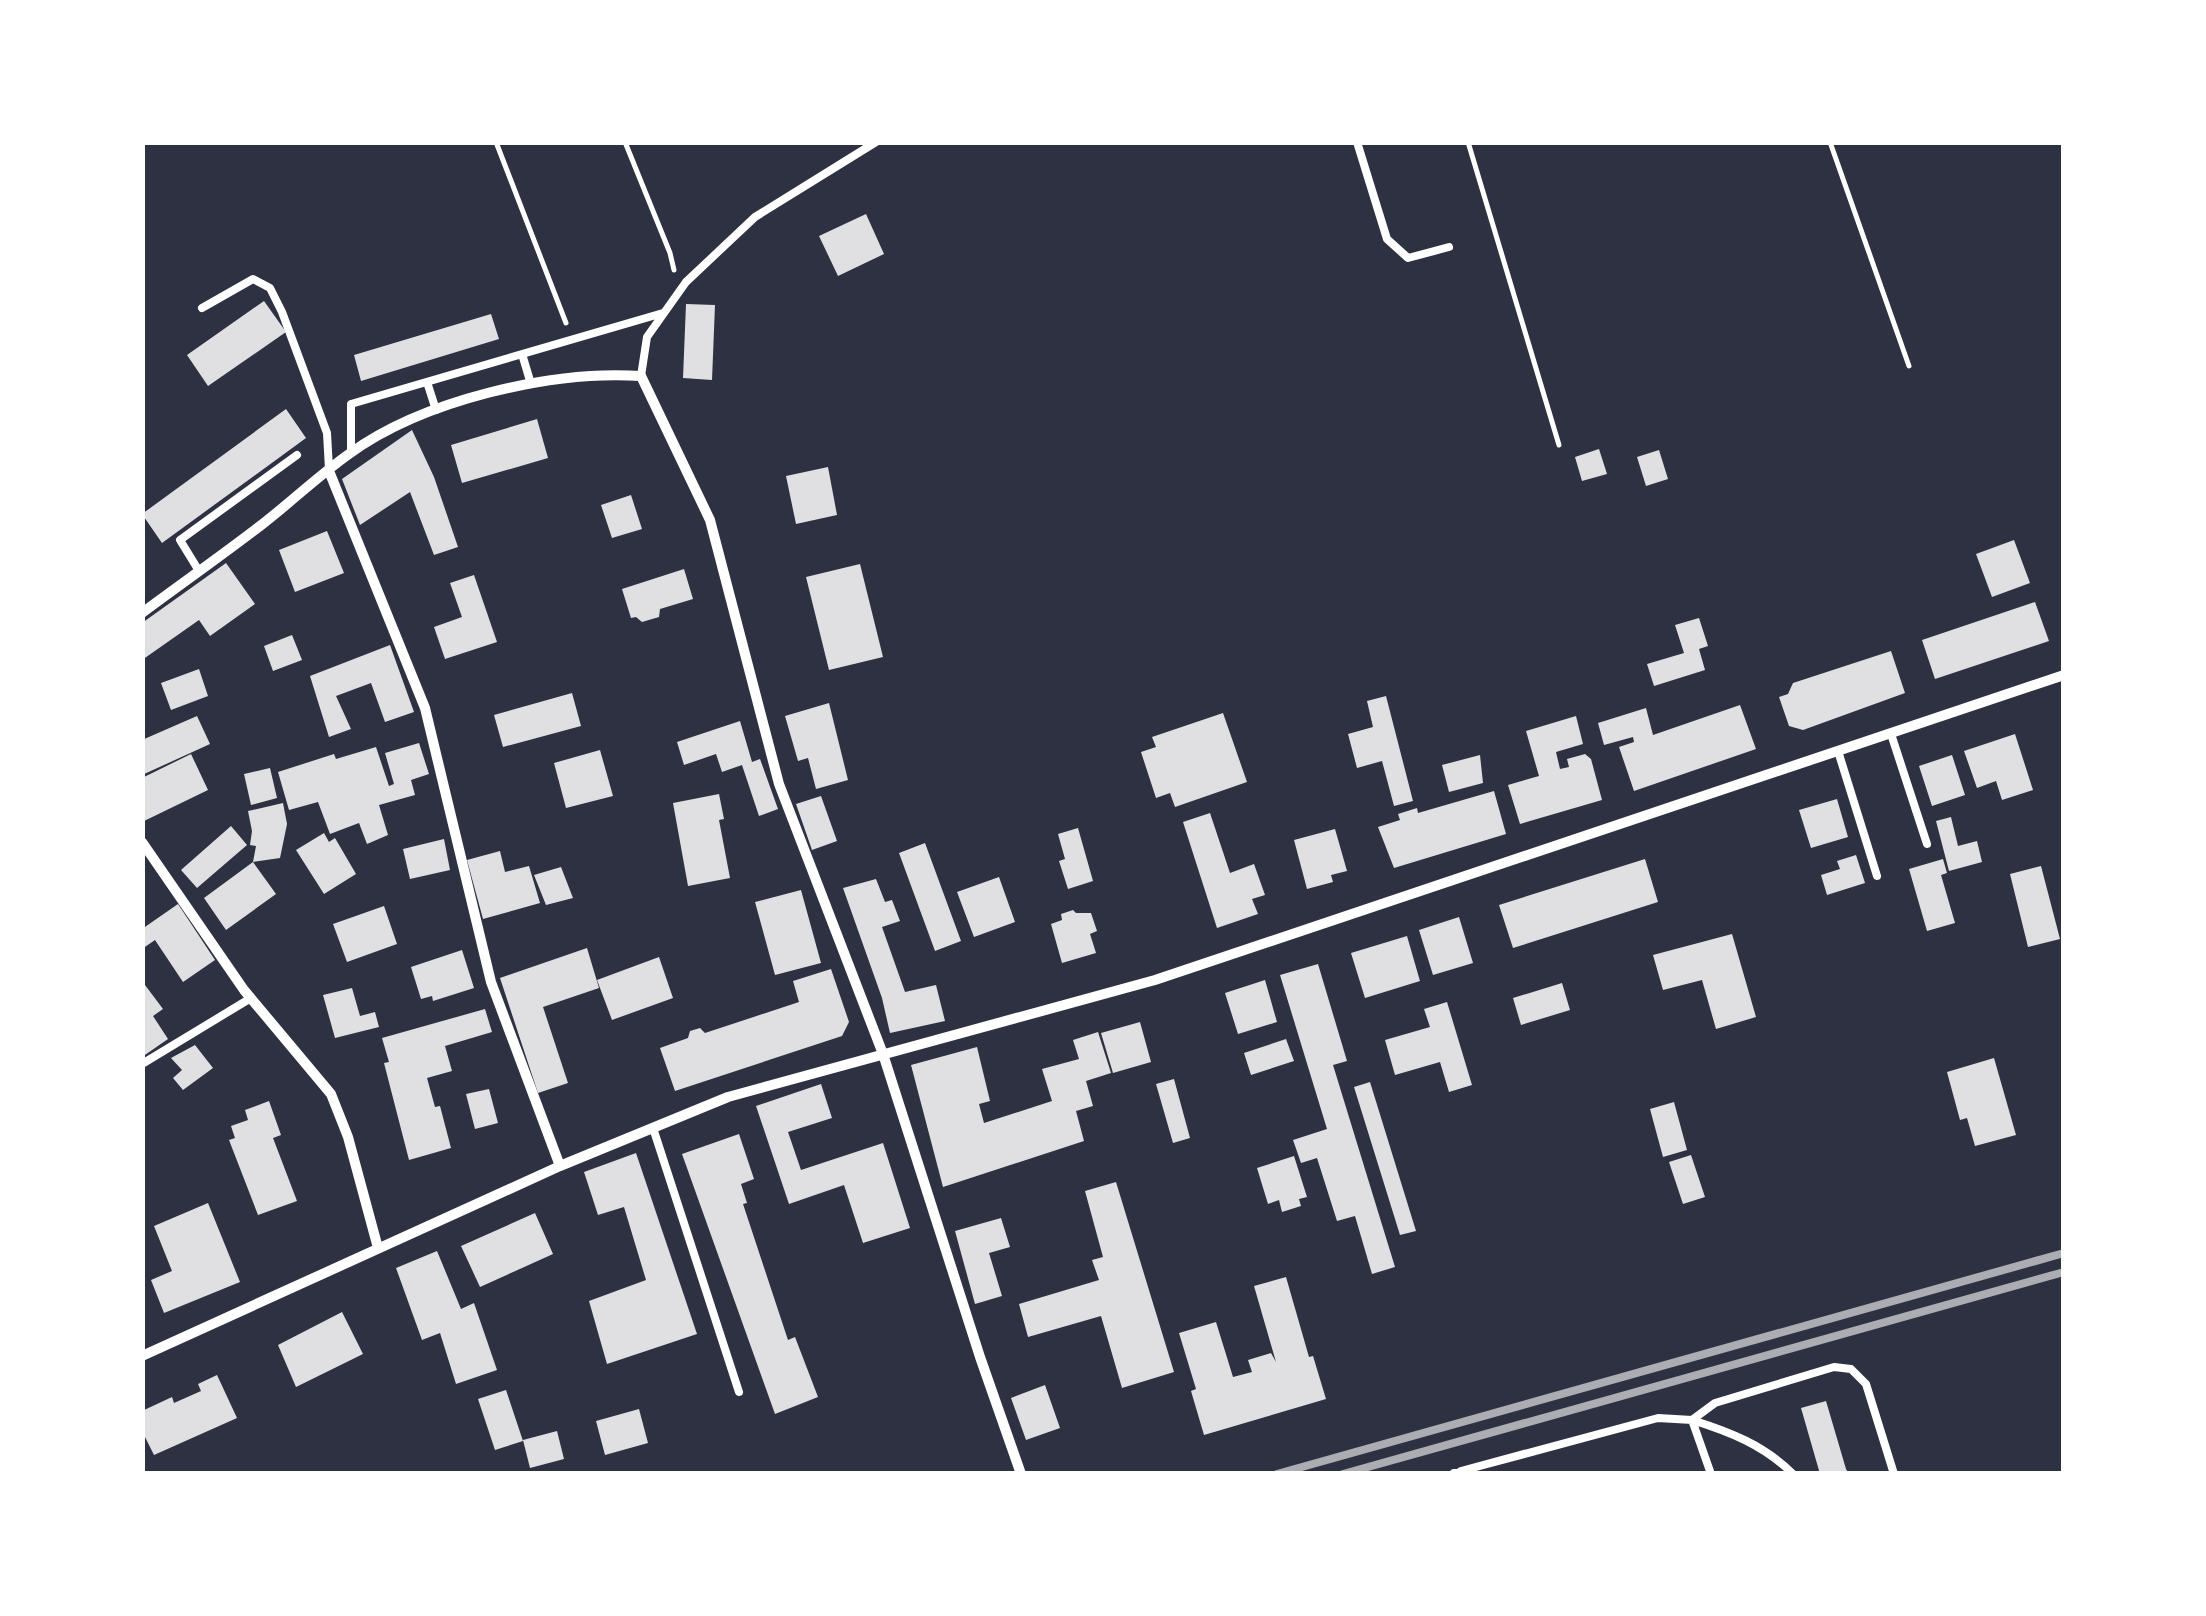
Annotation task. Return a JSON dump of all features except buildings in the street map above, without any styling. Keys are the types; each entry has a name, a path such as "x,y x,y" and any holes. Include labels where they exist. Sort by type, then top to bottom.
{"street":[{"path":"142,614 351,452 436,410 531,384 600,373 641,376 710,520 779,784 882,1054 1021,1474"},
{"path":"329,471 425,708 491,982 560,1166"},
{"path":"142,1356 560,1166 728,1098 1155,980 2064,675"},
{"path":"142,842 251,998 331,1094 348,1136 378,1248"}],"lane":[{"path":"641,376 647,337 678,292 756,217 876,142"},
{"path":"1357,142 1386,239 1408,258 1449,246"},
{"path":"202,308 253,279 270,288 327,433 329,471"},
{"path":"351,452 351,404 663,314"},
{"path":"522,354 531,384"},
{"path":"427,382 436,410"},
{"path":"200,571 180,540 296,456"},
{"path":"1891,734 1927,844"},
{"path":"1838,752 1877,876"},
{"path":"142,1064 251,998"},
{"path":"654,1128 738,1392"},
{"path":"1692,1420 1715,1402 1834,1367 1850,1369 1866,1384 1894,1474"},
{"path":"1459,1473 1658,1418 1692,1420 1740,1436 1793,1474"},
{"path":"1692,1420 1710,1474"}],"path":[{"path":"496,142 572,340"},
{"path":"625,142 670,252 678,292"},
{"path":"1468,142 1558,445"},
{"path":"1830,142 1909,366"}],"railway":[{"path":"1277,1474 2064,1253"},
{"path":"1343,1474 2064,1272"}]}
